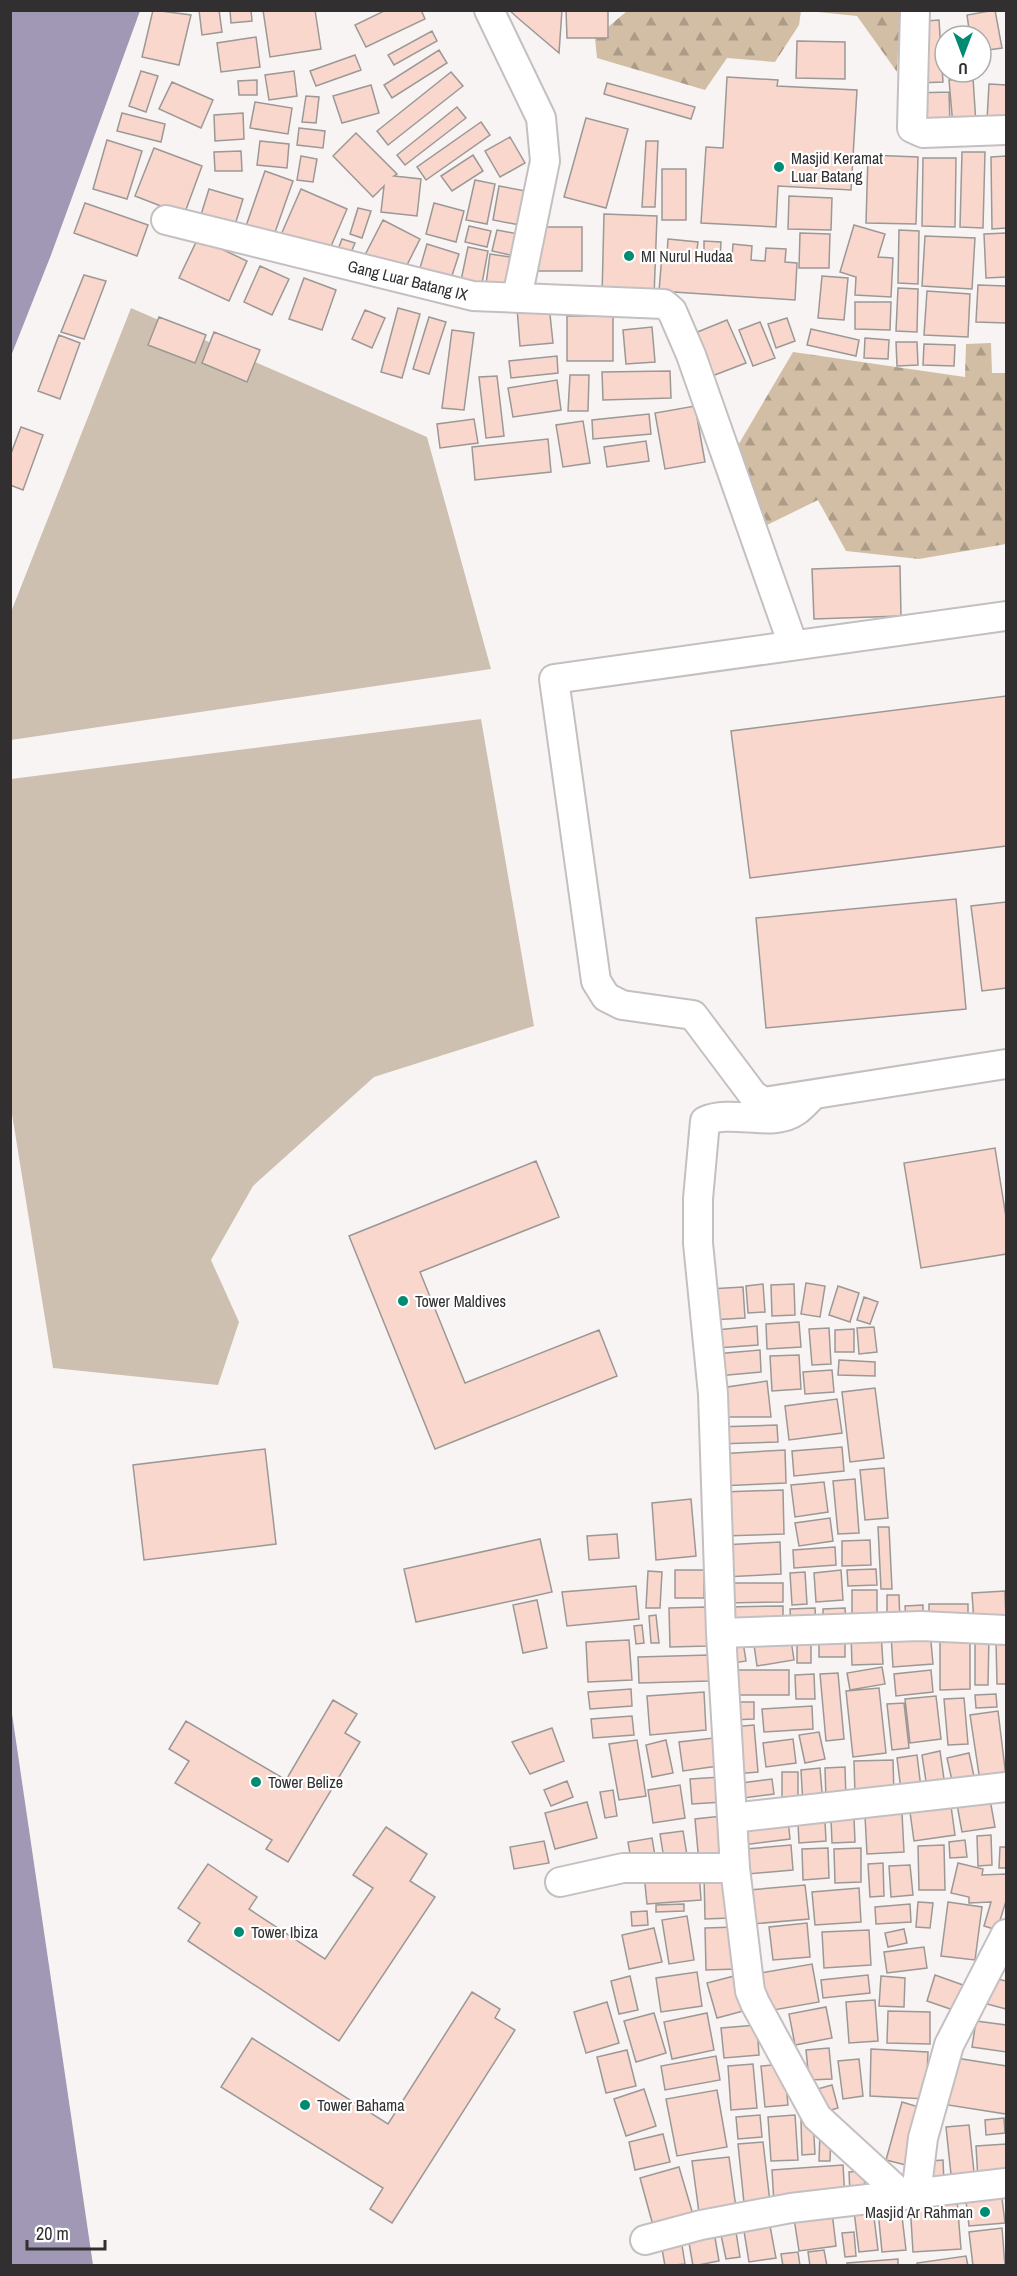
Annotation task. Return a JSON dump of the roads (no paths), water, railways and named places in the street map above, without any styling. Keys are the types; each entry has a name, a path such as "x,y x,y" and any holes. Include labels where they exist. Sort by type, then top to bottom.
{"street":[{"path":"489,10 541,118 545,162 517,297"},
{"path":"915,10 912,128 923,133 1006,130"},
{"name":"Gang Luar Batang IX","path":"166,220 473,296 664,304 672,311 691,355 793,645"},
{"path":"1006,616 554,679 596,981 606,997 622,1005 693,1015 753,1095 764,1102 1006,1064"},
{"path":"813,1095 795,1112 780,1118 719,1115 705,1121 698,1199 698,1243 713,1394 721,1633 735,1868 750,1991 755,2003 817,2117 909,2195"},
{"path":"721,1633 921,1626 1006,1630"},
{"path":"732,1818 1006,1787"},
{"path":"560,1882 623,1868 735,1868"},
{"path":"909,2195 950,2045 1006,1934"},
{"path":"645,2240 701,2225 791,2208 1006,2183"}],"place":[{"name":"Masjid Keramat Luar Batang","path":"779,167"},
{"name":"MI Nurul Hudaa","path":"629,256"},
{"name":"Tower Maldives","path":"403,1301"},
{"name":"Tower Belize","path":"256,1782"},
{"name":"Tower Ibiza","path":"239,1932"},
{"name":"Tower Bahama","path":"305,2105"},
{"name":"Masjid Ar Rahman","path":"985,2212"}]}
